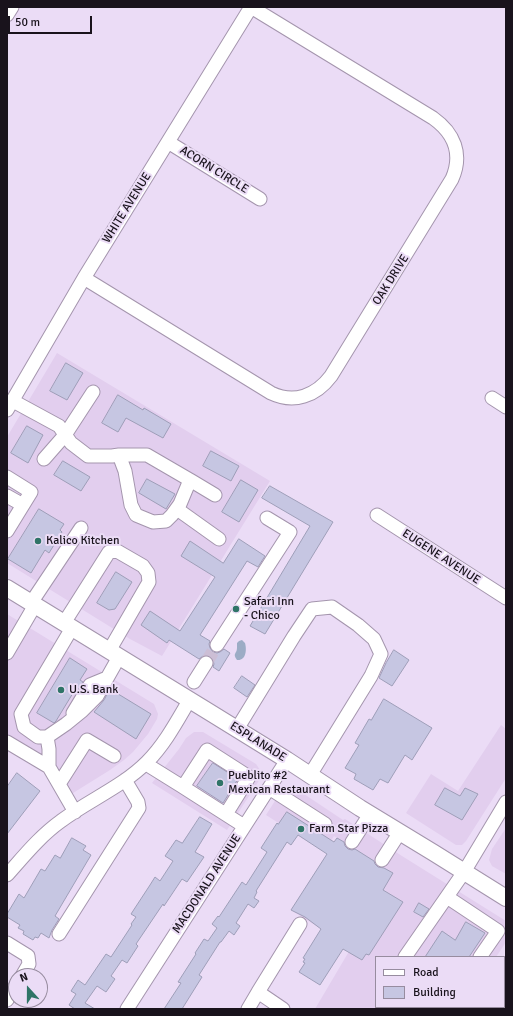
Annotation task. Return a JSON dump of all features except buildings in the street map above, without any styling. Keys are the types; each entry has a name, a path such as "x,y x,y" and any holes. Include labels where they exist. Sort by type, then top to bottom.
{"main road":[{"name":"ESPLANADE","path":"7,588 287,760 370,814 506,898"}],"street":[{"path":"7,15 12,7"},
{"name":"WHITE AVENUE","path":"10,405 84,278 251,7"},
{"name":"OAK DRIVE","path":"84,278 271,393 287,398 295,398 312,394 320,389 331,376 452,179 457,165 456,150 446,130 433,118 251,7"},
{"name":"ACORN CIRCLE","path":"168,142 260,199"},
{"path":"44,459 65,434 93,392"},
{"path":"492,398 506,407"},
{"path":"10,405 59,426 71,443 88,456 147,455 215,495"},
{"path":"118,455 125,471 131,505 136,515 153,522 166,521 172,515 180,504 190,480"},
{"path":"7,477 31,492 7,531"},
{"path":"7,496 23,504"},
{"path":"177,509 219,539"},
{"name":"EUGENE AVENUE","path":"377,515 506,598"},
{"path":"218,645 290,532 267,518"},
{"path":"7,653 33,604 81,528"},
{"path":"117,551 143,566 148,573 150,582 114,654 107,678 97,696 66,724 47,737 38,737 24,727 21,714 68,625 109,552 117,551"},
{"path":"237,729 312,609 332,607 358,625 374,639 381,654 371,676 310,775"},
{"path":"194,682 206,663"},
{"path":"7,875 57,824 125,780 146,764 155,754 190,700"},
{"path":"47,737 50,749 49,767"},
{"path":"59,784 87,740 114,756"},
{"path":"7,742 49,767 75,812"},
{"path":"183,787 207,750 249,777 226,814"},
{"name":"MACDONALD AVENUE","path":"127,1009 287,760"},
{"path":"146,764 244,826"},
{"path":"59,934 139,808 138,802 125,780"},
{"path":"269,788 325,824"},
{"path":"406,956 464,872 506,802"},
{"path":"352,842 370,814"},
{"path":"382,860 400,832"},
{"path":"447,897 498,931 481,956"},
{"path":"248,1009 300,924"},
{"path":"7,944 28,956 29,964 27,968"},
{"path":"258,992 283,1009"}],"shaded area":[{"path":"57,353 270,481 162,656 130,639 7,563 7,437"},
{"path":"7,614 154,704 158,714 157,719 148,734 133,752 110,770 65,798 49,769 7,743"},
{"path":"501,725 506,729 506,778 462,845 456,845 406,813 431,774 458,791"},
{"path":"194,732 203,732 256,764 260,770 260,779 227,830 152,783 186,738"},
{"path":"291,788 298,790 343,820 345,819 506,921 506,942 497,956 375,956 375,1008 461,1009 315,1009 351,948 291,910 337,838 334,836 324,852 266,815 280,793"},
{"path":"506,828 506,874 492,866 489,860 492,849"}],"water":[{"path":"242,640 246,646 246,652 242,659 237,660 235,655 237,643"}],"tunnel":[{"path":"206,663 217,645"}],"place":[{"name":"Kalico Kitchen","path":"38,541"},
{"name":"Safari Inn - Chico","path":"236,609"},
{"name":"U.S. Bank","path":"61,690"},
{"name":"Pueblito #2 Mexican Restaurant","path":"220,783"},
{"name":"Farm Star Pizza","path":"301,829"}]}
